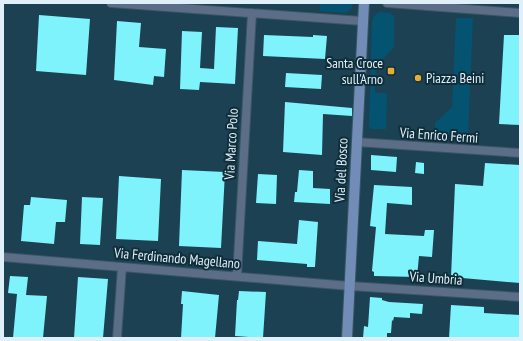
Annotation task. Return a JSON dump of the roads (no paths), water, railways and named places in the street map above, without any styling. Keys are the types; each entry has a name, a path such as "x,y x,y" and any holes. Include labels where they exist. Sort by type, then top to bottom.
{"street":[{"path":"111,3 362,21"},
{"name":"Via del Bosco","path":"347,338 364,3"},
{"path":"388,3 520,13"},
{"path":"502,12 503,3"},
{"name":"Via Marco Polo","path":"237,276 252,13"},
{"name":"Via Enrico Fermi","path":"356,142 520,153"},
{"name":"Via Ferdinando Magellano","path":"3,257 350,286"},
{"path":"117,338 122,267"},
{"name":"Via Umbria","path":"350,286 520,297"}],"place":[{"name":"Santa Croce sull'Arno","path":"391,71"},
{"name":"Piazza Beini","path":"418,78"}]}
